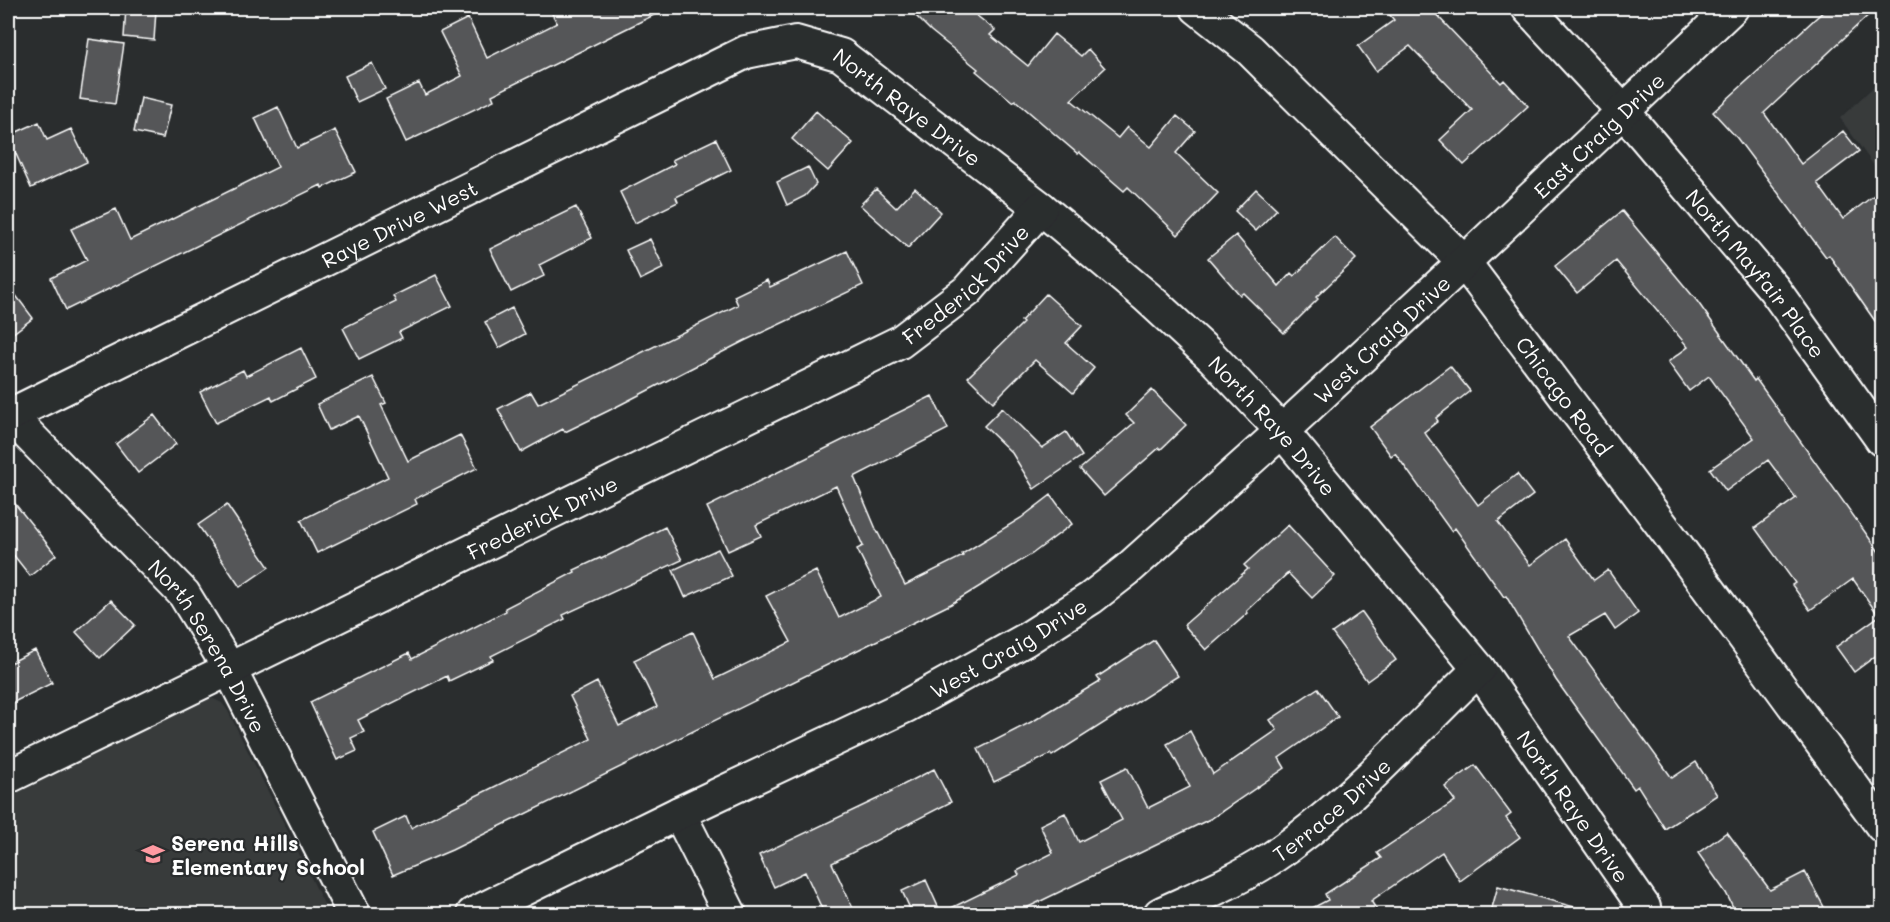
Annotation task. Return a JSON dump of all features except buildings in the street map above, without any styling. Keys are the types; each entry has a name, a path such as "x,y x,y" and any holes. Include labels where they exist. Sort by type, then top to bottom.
{"street":[{"name":"Chicago Road","path":"1197,8 1250,50 1464,262 1674,541 1882,826"},
{"name":"North Mayfair Place","path":"1528,8 1622,110 1774,289 1882,440"},
{"name":"East Craig Drive","path":"1464,262 1732,8"},
{"name":"North Raye Drive","path":"796,42 842,56 1041,208 1212,357 1282,431 1479,669 1644,908 1645,915"},
{"name":"Raye Drive West","path":"8,415 746,52 796,42"},
{"name":"Frederick Drive","path":"8,777 900,342 967,291 1041,208"},
{"name":"West Craig Drive","path":"473,915 680,813 906,706 1059,620 1127,570 1282,431 1464,262"},
{"name":"North Serena Drive","path":"8,415 184,594 229,668 354,915"},
{"name":"Terrace Drive","path":"1160,915 1251,870 1309,831 1338,806 1479,669"},
{"path":"680,813 730,915"}],"shaded area":[{"path":"1882,79 1882,177 1840,118"},
{"name":"Serena Hills Elementary School","path":"203,699 214,699 222,703 228,711 329,914 8,914 8,794"}],"place":[{"name":"Serena Hills Elementary School","path":"153,854"}]}
